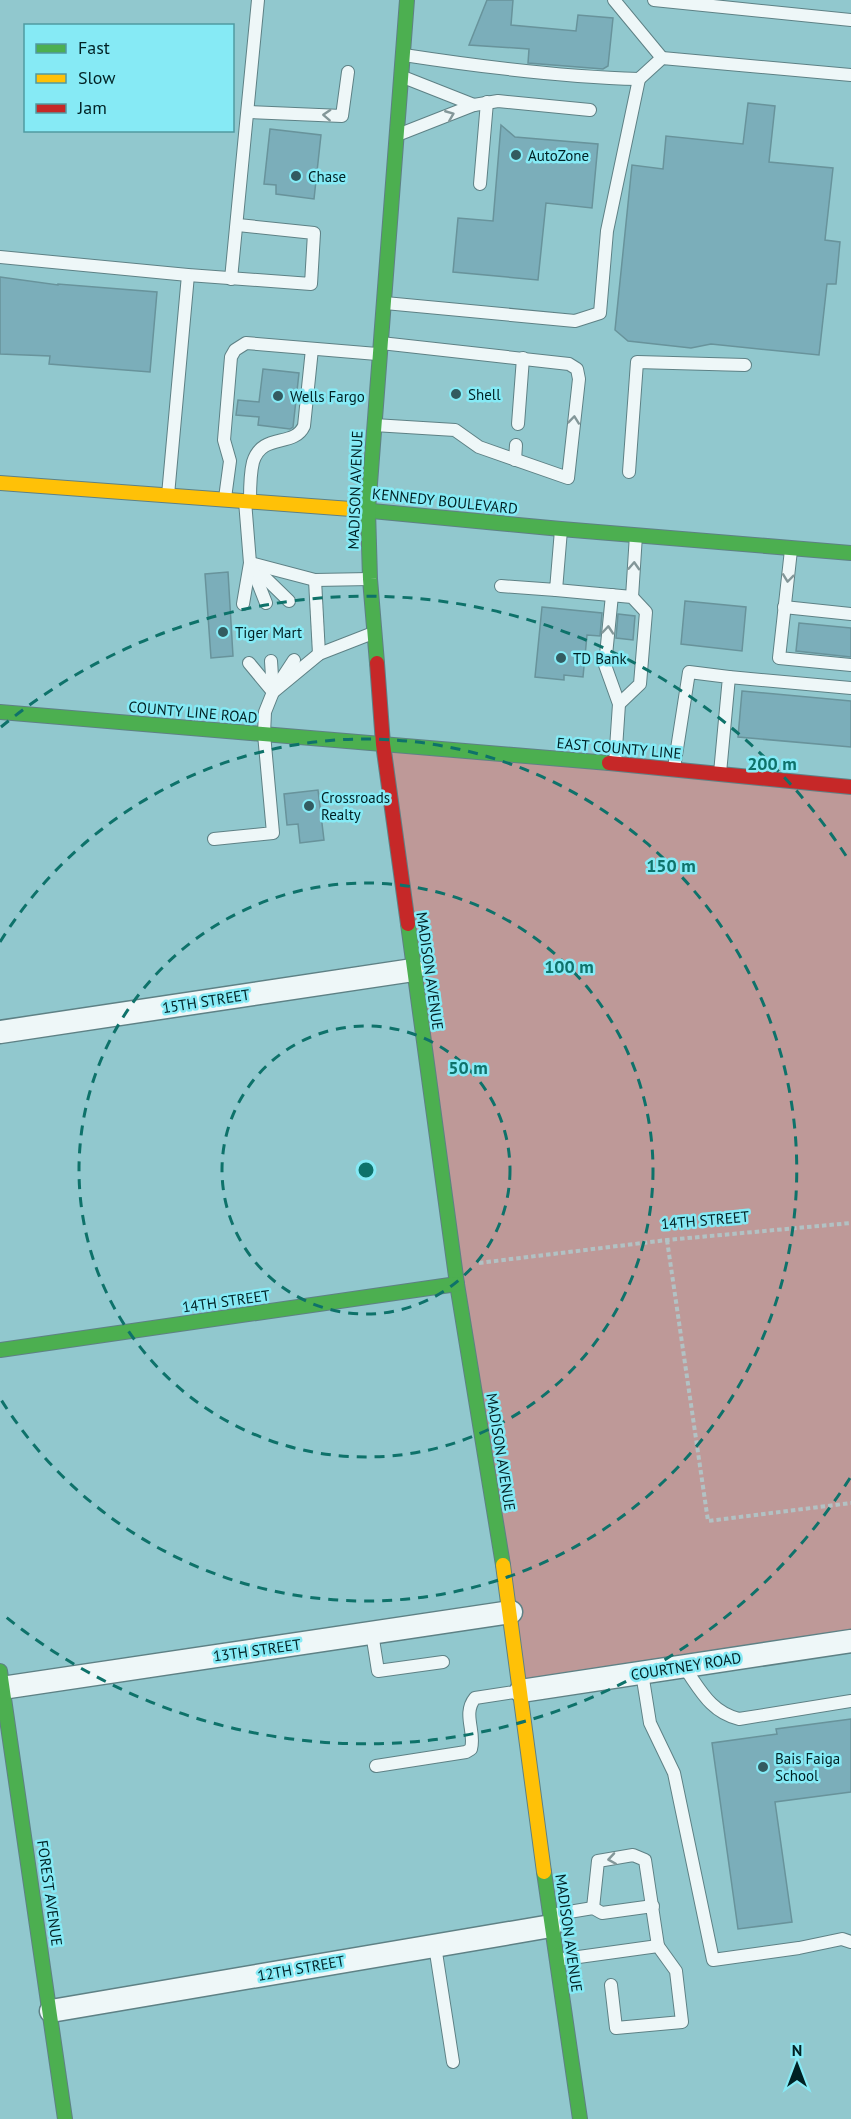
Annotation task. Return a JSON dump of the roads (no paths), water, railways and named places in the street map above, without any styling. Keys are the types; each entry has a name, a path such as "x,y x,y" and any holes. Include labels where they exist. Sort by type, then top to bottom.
{"main road":[{"name":"MADISON AVENUE","path":"407,0 382,302 368,510 370,579 383,744 457,1284 511,1612 550,1920 580,2119"},
{"name":"KENNEDY BOULEVARD","path":"0,483 368,510 851,554"},
{"name":"COUNTY LINE ROAD","path":"0,712 383,744"},
{"name":"EAST COUNTY LINE","path":"383,744 851,787"},
{"name":"14TH STREET","path":"0,1350 457,1284"},
{"name":"FOREST AVENUE","path":"1,1679 66,2119"}],"street":[{"name":"15TH STREET","path":"0,1032 413,970"},
{"name":"13TH STREET","path":"1,1679 372,1633 511,1612"},
{"name":"COURTNEY ROAD","path":"521,1692 851,1641"},
{"name":"12TH STREET","path":"51,2011 435,1946 550,1920"}],"lane":[{"path":"231,279 258,0"},
{"path":"614,0 662,58 851,75"},
{"path":"654,0 851,20"},
{"path":"402,54 486,67 578,77 639,79"},
{"path":"382,302 574,321 600,313 607,231 639,79 662,58"},
{"path":"248,112 342,116 348,72"},
{"path":"401,76 474,105"},
{"path":"396,136 487,102 498,101 590,110"},
{"path":"480,184 487,102"},
{"path":"0,257 231,279 311,284 314,233 238,225"},
{"path":"168,496 188,275"},
{"path":"225,499 230,461 224,440 231,357 235,350 246,343 312,348 379,348 523,358 569,364 577,369 579,380 568,478 479,447 455,430 373,425"},
{"path":"243,604 250,563 247,500 253,460 269,442 296,436 302,432 312,348"},
{"path":"518,424 523,358"},
{"path":"629,472 637,362 745,365"},
{"path":"514,459 516,444"},
{"path":"556,590 561,529"},
{"path":"632,597 636,535"},
{"path":"792,548 778,658 851,665"},
{"path":"250,563 315,580 370,579"},
{"path":"250,563 289,601"},
{"path":"250,563 266,603"},
{"path":"315,580 319,654"},
{"path":"501,586 632,597 646,612 640,684 619,704"},
{"path":"612,595 605,665 619,704 615,764"},
{"path":"784,607 851,614"},
{"path":"273,692 319,654 374,633"},
{"path":"214,839 273,833 264,734 266,712 273,692 294,660"},
{"path":"271,661 273,692"},
{"path":"249,663 273,692"},
{"path":"674,770 689,672 851,688"},
{"path":"720,774 729,677"},
{"path":"372,1633 378,1671 443,1662"},
{"path":"684,1667 714,1708 725,1715 739,1719 851,1701"},
{"path":"642,1673 650,1723 674,1773 713,1960 799,1948 842,1939 851,1941"},
{"path":"376,1766 466,1752 471,1749 473,1743 469,1714 470,1704 475,1698 521,1692"},
{"path":"593,1908 598,1861 633,1855 645,1860 658,1946 676,1971 682,2022 616,2028 610,1985"},
{"path":"550,1920 593,1908 602,1913 653,1906"},
{"path":"435,1946 453,2062"},
{"path":"556,1960 658,1946"}],"place":[{"name":"AutoZone","path":"516,155"},
{"name":"Chase","path":"296,176"},
{"name":"Shell","path":"456,394"},
{"name":"Wells Fargo","path":"278,396"},
{"name":"Tiger Mart","path":"223,632"},
{"name":"TD Bank","path":"561,658"},
{"name":"Crossroads Realty","path":"309,806"},
{"name":"Bais Faiga School","path":"763,1767"}]}
